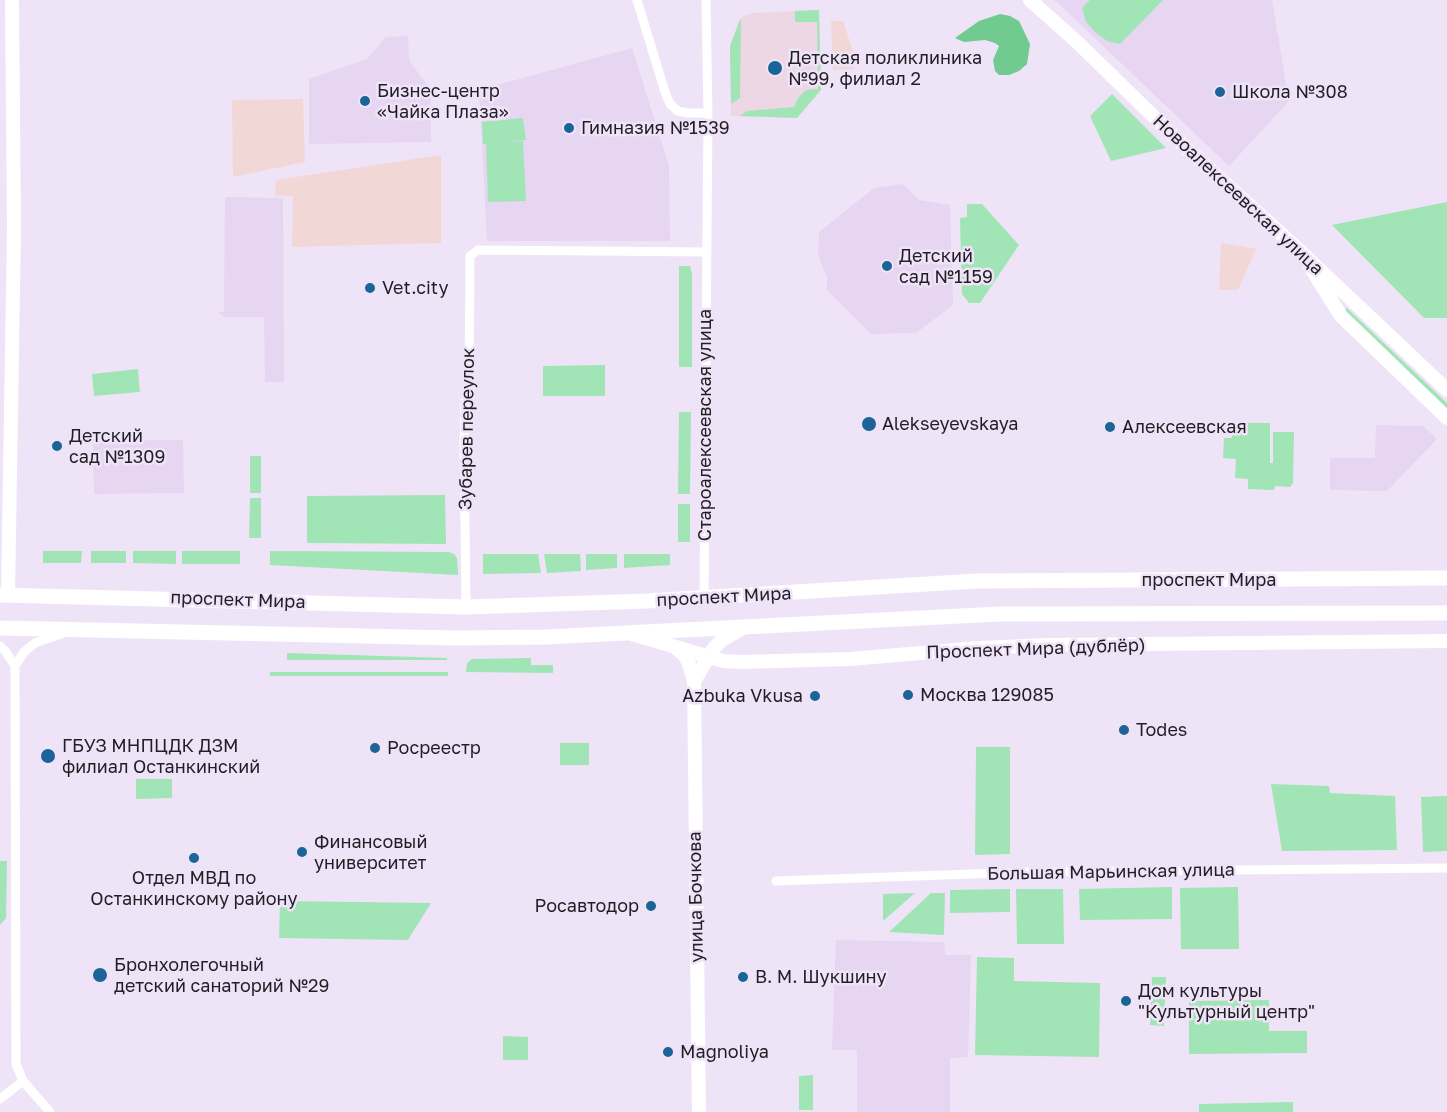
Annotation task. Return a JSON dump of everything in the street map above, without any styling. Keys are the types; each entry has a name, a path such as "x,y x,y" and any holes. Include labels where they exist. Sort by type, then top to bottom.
{"main road":[{"name":"проспект Мира","path":"4,595 466,607 704,598 977,581 1447,578"},
{"name":"проспект Мира","path":"0,628 456,638 546,637 1000,614 1447,613"}],"street":[{"path":"4,595 14,229 12,0"},
{"path":"637,0 670,104 678,111 708,113"},
{"name":"Староалексеевская улица","path":"704,598 708,113 706,0"},
{"name":"Новоалексеевская улица","path":"1030,0 1447,390"},
{"name":"Зубарев переулок","path":"466,607 464,442 465,405 469,386 470,261 473,252 494,250 706,252"},
{"path":"1300,251 1341,316 1447,418"},
{"path":"694,681 714,648 722,640 746,627"},
{"path":"15,666 24,652 35,642 81,630"},
{"name":"Проспект Мира (дублёр)","path":"629,633 709,657 740,662 850,660 979,648 1048,645 1447,641"},
{"path":"0,646 15,666 16,1058 18,1072 23,1081 50,1112"},
{"name":"улица Бочкова","path":"675,647 684,654 690,664 694,681 699,1112"},
{"name":"Большая Марьинская улица","path":"776,882 1028,872 1447,868"},
{"path":"0,1099 23,1081"}],"shaded area":[{"name":"Школа №308","path":"1055,0 1272,0 1289,101 1229,166"},
{"name":"Детская поликлиника №99, филиал 2","path":"819,10 821,90 797,118 731,116 730,46 739,20 752,13"},
{"path":"831,21 843,21 856,61 853,69 833,70"},
{"name":"Бизнес-центр «Чайка Плаза»","path":"408,36 409,60 431,90 431,142 309,144 309,79 367,59 386,37"},
{"name":"Гимназия №1539","path":"632,48 669,166 670,241 487,241 479,90"},
{"path":"303,99 305,162 233,177 232,100"},
{"path":"441,155 441,243 292,247 293,196 275,195 276,180"},
{"name":"Детский сад №1159","path":"903,184 919,200 950,205 953,305 916,333 871,334 827,290 827,278 818,254 819,232 874,188"},
{"path":"225,197 283,198 284,382 265,382 264,317 224,317 218,312 224,312"},
{"path":"1221,243 1256,249 1238,290 1219,290"},
{"path":"1376,425 1423,426 1437,439 1387,491 1330,490 1330,458 1375,458"},
{"path":"183,440 184,493 94,494 93,441"},
{"path":"836,940 944,942 945,955 971,955 968,1057 950,1058 950,1112 857,1112 857,1050 832,1050"}],"green space":[{"path":"1090,0 1163,0 1120,44 1107,41 1086,22 1082,8"},
{"path":"819,10 821,90 797,118 740,116 747,111 794,107 798,98 806,90 818,89 817,22 795,22 795,11"},
{"path":"1000,14 1019,21 1030,44 1027,64 1019,71 1009,75 999,75 995,71 993,60 999,46 995,43 985,40 964,42 955,38 979,21"},
{"path":"741,18 740,98 731,104 730,46"},
{"path":"1112,94 1166,148 1111,161 1090,116"},
{"path":"523,118 526,140 503,142 523,141 526,201 488,202 486,144 483,144 482,122"},
{"path":"1447,202 1447,318 1424,318 1332,225"},
{"path":"967,204 982,204 1019,245 980,303 969,303 962,294 960,218 967,217"},
{"path":"679,266 690,266 692,273 692,367 679,367"},
{"path":"1346,308 1447,403 1447,409 1345,312"},
{"path":"605,365 605,396 543,396 543,366"},
{"path":"138,369 140,392 94,396 92,374"},
{"path":"679,412 691,412 690,494 678,494"},
{"path":"1247,423 1270,423 1270,463 1273,463 1273,432 1294,432 1293,483 1290,487 1275,486 1274,490 1248,489 1248,479 1235,478 1236,459 1223,458 1224,438 1232,438 1232,430 1247,430"},
{"path":"250,456 261,456 261,493 250,493"},
{"path":"445,495 446,544 307,543 307,496"},
{"path":"250,498 261,498 261,538 249,538"},
{"path":"678,504 690,504 690,542 678,542"},
{"path":"43,551 82,551 81,563 43,563"},
{"path":"91,551 126,551 126,563 91,563"},
{"path":"133,551 176,551 176,564 133,563"},
{"path":"182,551 240,551 240,564 182,564"},
{"path":"270,551 449,552 457,558 458,575 270,565"},
{"path":"483,554 538,554 541,573 483,574"},
{"path":"544,554 580,554 581,571 547,573"},
{"path":"586,554 617,554 617,568 586,570"},
{"path":"624,554 670,554 670,565 624,568"},
{"path":"287,653 446,658 448,660 287,660"},
{"path":"531,658 531,665 553,665 553,673 466,672 467,663 472,659"},
{"path":"270,672 448,672 448,676 270,676"},
{"path":"560,743 589,743 589,765 560,765"},
{"path":"976,747 1010,747 1010,854 975,855"},
{"path":"136,779 172,779 172,798 136,799"},
{"path":"1271,784 1329,786 1330,793 1395,796 1397,850 1282,851"},
{"path":"1447,796 1447,851 1423,852 1421,797"},
{"path":"0,861 7,861 6,918 0,925"},
{"path":"1172,887 1172,919 1080,920 1079,889"},
{"path":"1238,887 1239,949 1181,949 1180,888"},
{"path":"1010,889 1010,912 950,913 950,890"},
{"path":"1016,889 1063,889 1064,944 1017,944"},
{"path":"915,893 883,921 883,894"},
{"path":"931,893 945,893 944,935 889,932"},
{"path":"280,901 431,903 408,940 279,938"},
{"path":"977,957 1014,958 1014,981 1100,983 1099,1057 975,1055"},
{"path":"1152,977 1166,977 1164,1026 1150,1025"},
{"path":"1269,1000 1269,1031 1307,1031 1307,1053 1189,1054 1189,1001"},
{"path":"503,1036 528,1037 528,1060 503,1060"},
{"path":"813,1075 813,1110 799,1110 799,1076"},
{"path":"1293,1102 1293,1112 1199,1112 1199,1104"}],"place":[{"name":"Детская поликлиника №99, филиал 2","path":"775,68"},
{"name":"Школа №308","path":"1220,92"},
{"name":"Бизнес-центр «Чайка Плаза»","path":"365,101"},
{"name":"Гимназия №1539","path":"569,128"},
{"name":"Детский сад №1159","path":"887,266"},
{"name":"Vet.city","path":"370,288"},
{"name":"Alekseyevskaya","path":"869,424"},
{"name":"Алексеевская","path":"1110,427"},
{"name":"Детский сад №1309","path":"57,446"},
{"name":"Москва 129085","path":"908,695"},
{"name":"Azbuka Vkusa","path":"815,696"},
{"name":"Todes","path":"1124,730"},
{"name":"Росреестр","path":"375,748"},
{"name":"ГБУЗ МНПЦДК ДЗМ филиал Останкинский","path":"48,756"},
{"name":"Финансовый университет","path":"302,852"},
{"name":"Отдел МВД по Останкинскому району","path":"194,858"},
{"name":"Росавтодор","path":"651,906"},
{"name":"Бронхолегочный детский санаторий №29","path":"100,975"},
{"name":"В. М. Шукшину","path":"743,977"},
{"name":"Дом культуры \"Культурный центр\"","path":"1126,1001"},
{"name":"Magnoliya","path":"668,1052"}]}
